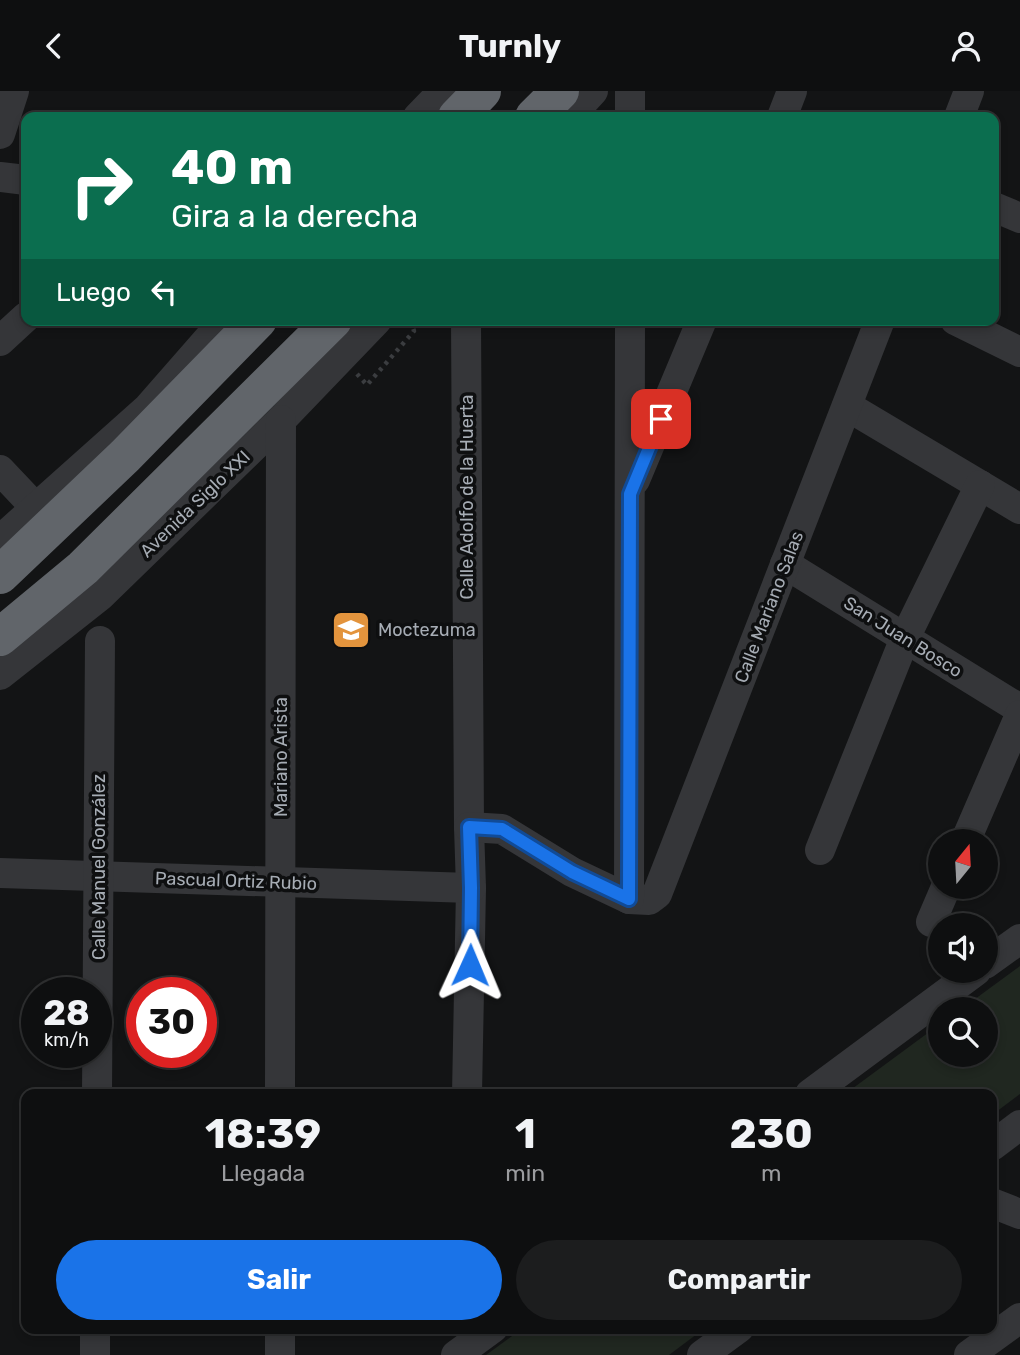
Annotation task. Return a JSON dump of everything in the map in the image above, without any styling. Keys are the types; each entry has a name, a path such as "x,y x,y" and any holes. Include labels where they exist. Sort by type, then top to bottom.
{"highway":[{"path":"462,112 482,91"},
{"path":"539,112 560,91"},
{"path":"0,575 125,456 252,326"},
{"name":"Avenida Siglo XXI","path":"0,637 83,568 327,326"}],"street":[{"path":"0,134 14,91"},
{"path":"423,112 443,91"},
{"path":"574,112 593,91"},
{"path":"630,91 630,112"},
{"path":"784,112 792,91"},
{"path":"961,112 969,91"},
{"path":"0,177 21,179"},
{"path":"999,209 1020,218"},
{"path":"1,340 21,322"},
{"path":"0,540 148,408 220,326"},
{"name":"Avenida Siglo XXI","path":"0,675 100,596 281,420 371,326"},
{"name":"Calle Adolfo de la Huerta","path":"466,326 471,888 467,1089"},
{"path":"469,827 502,829 572,872 643,897 630,494 630,326"},
{"path":"630,494 700,326"},
{"name":"Calle Mariano Salas","path":"643,897 785,564 878,326"},
{"path":"967,326 1020,352"},
{"path":"847,406 1020,509"},
{"name":"Mariano Arista","path":"280,1089 281,420"},
{"path":"0,470 35,507"},
{"path":"820,850 905,638 980,485"},
{"name":"San Juan Bosco","path":"785,564 1020,709"},
{"name":"Calle Manuel González","path":"97,1089 100,641"},
{"path":"971,829 1020,715"},
{"name":"Pascual Ortiz Rubio","path":"0,873 471,888"},
{"path":"998,955 1020,939"},
{"path":"817,1089 960,983"},
{"path":"997,1142 1020,1125"},
{"path":"997,1205 1020,1214"},
{"path":"969,1355 1020,1318"},
{"path":"95,1334 95,1355"},
{"path":"280,1334 280,1355"},
{"path":"459,1348 483,1334"},
{"path":"702,1355 732,1334"}],"path":[{"path":"367,384 414,331 412,326"}],"shaded area":[{"path":"1020,966 1020,1094 997,1111 997,1089 852,1089 928,1033 928,1067 998,1067 998,997 978,997"},
{"path":"515,1334 697,1334 669,1355 486,1355"}],"place":[{"name":"Moctezuma","path":"351,630"}],"route":[{"path":"470,965 469,827 502,829 572,872 629,899 630,494 661,419"}]}
